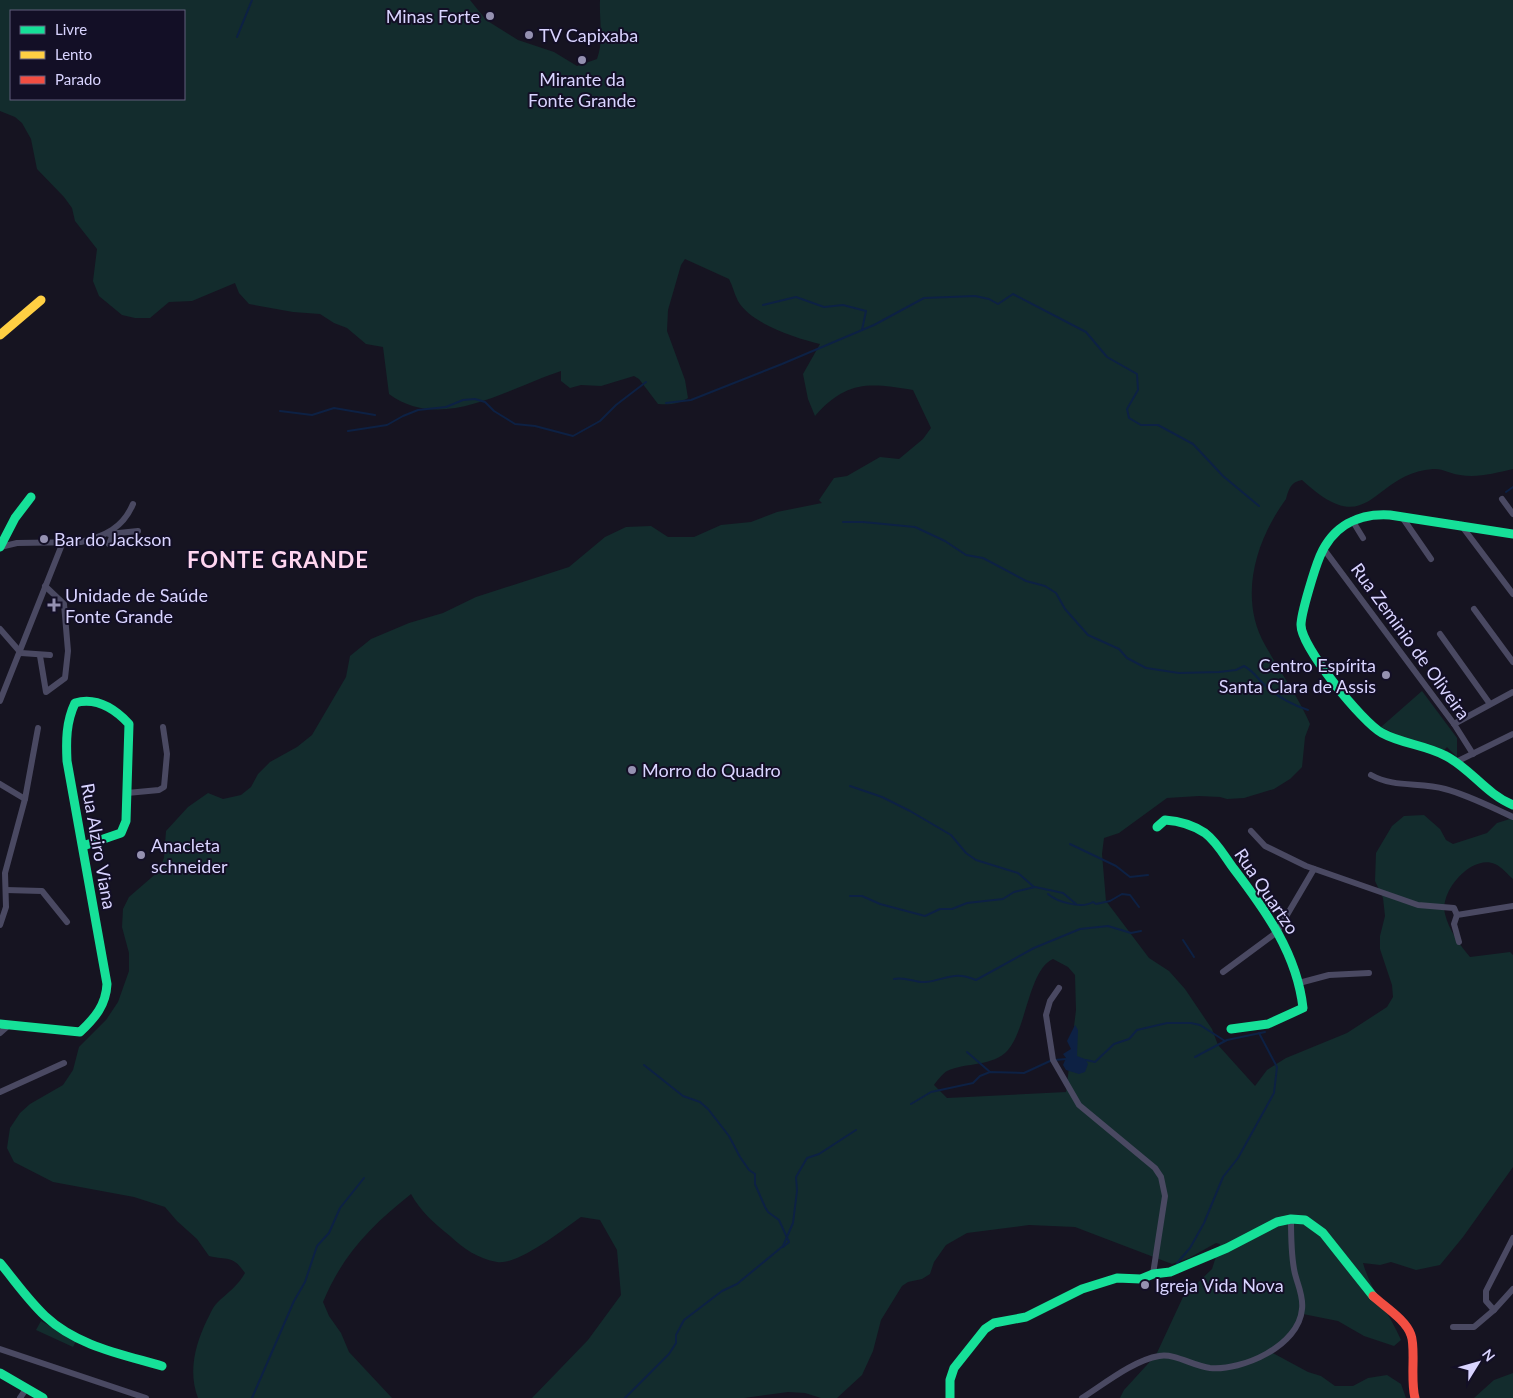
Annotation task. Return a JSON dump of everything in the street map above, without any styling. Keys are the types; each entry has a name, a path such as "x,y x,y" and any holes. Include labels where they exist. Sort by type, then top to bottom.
{"street":[{"path":"0,335 41,300"},
{"path":"0,547 15,518 31,497"},
{"path":"1502,499 1513,514"},
{"path":"109,544 110,534 126,518 134,504"},
{"path":"1513,534 1461,524 1402,516 1365,516 1352,520 1337,532 1323,548 1316,561 1301,627 1312,648 1350,705 1375,729 1404,742 1430,747 1456,762 1487,792 1513,805"},
{"path":"1402,516 1431,559"},
{"path":"1352,520 1363,538"},
{"path":"1461,524 1513,594"},
{"path":"0,547 17,543 81,542 110,534 138,531"},
{"path":"0,701 21,653 63,542"},
{"name":"Rua Zeminio de Oliveira","path":"1323,548 1454,724 1473,754"},
{"path":"40,656 46,692 64,679 68,667 66,611 59,597 45,586"},
{"path":"1474,610 1513,662"},
{"path":"0,629 21,653 40,656 50,654"},
{"path":"1440,634 1490,704"},
{"path":"1454,724 1513,692"},
{"name":"Rua Alziro Viana","path":"4,1024 80,1032 102,1009 107,999 107,984 67,761 66,745 71,710 75,703 90,700 98,702 129,724 127,793"},
{"path":"83,846 121,833 126,820 127,793 159,790 164,787 167,754 164,727"},
{"path":"0,925 6,907 5,873 25,798 38,728"},
{"path":"1456,762 1513,734"},
{"path":"1371,775 1392,784 1430,786 1446,789 1513,817"},
{"path":"0,784 25,798"},
{"name":"Rua Quartzo","path":"1157,828 1165,820 1178,821 1204,831 1211,838 1277,932 1299,983 1303,1008 1273,1023 1254,1028 1231,1029"},
{"path":"1251,831 1265,846 1278,854 1314,869 1418,905 1454,908 1457,915 1454,924 1459,942"},
{"path":"1223,972 1277,932 1314,869"},
{"path":"6,890 42,891 68,922"},
{"path":"1457,915 1513,906"},
{"path":"1299,983 1329,975 1369,973"},
{"path":"1059,988 1050,1001 1046,1015 1053,1060 1080,1105 1155,1168 1162,1177 1165,1196 1153,1274"},
{"path":"0,1033 4,1024"},
{"path":"0,1092 64,1063"},
{"path":"1082,1398 1125,1371 1155,1356 1166,1355 1196,1366 1212,1368 1242,1365 1261,1356 1287,1339 1302,1310 1300,1290 1291,1248 1291,1220"},
{"path":"950,1398 950,1380 954,1368 985,1329 994,1323 1026,1318 1082,1289 1118,1278 1141,1279 1153,1274 1170,1272 1227,1248 1277,1222 1291,1220 1305,1220 1323,1233 1342,1254 1368,1291 1405,1325 1412,1336 1412,1386 1415,1398"},
{"path":"1494,1310 1486,1301 1486,1291 1513,1238"},
{"path":"0,1263 52,1324 68,1335 162,1366"},
{"path":"1452,1327 1474,1327 1494,1310 1513,1289"},
{"path":"0,1349 146,1398"},
{"path":"0,1373 42,1398"},
{"path":"20,1398 26,1389"}],"green space":[{"path":"0,0 470,0 486,20 518,40 554,52 577,66 597,59 601,37 600,0 1513,0 1513,469 1486,475 1467,476 1433,469 1412,474 1357,506 1343,506 1325,498 1302,480 1293,484 1266,532 1254,569 1252,589 1257,627 1265,645 1310,724 1305,737 1302,767 1290,779 1274,789 1244,798 1227,799 1199,796 1167,798 1119,833 1104,838 1102,854 1106,901 1149,958 1169,971 1185,989 1212,1029 1218,1045 1255,1086 1267,1070 1286,1058 1347,1033 1387,1007 1393,997 1392,985 1380,949 1380,936 1385,916 1383,898 1375,881 1376,853 1392,826 1404,816 1424,815 1440,829 1446,840 1453,844 1487,833 1497,823 1513,818 1513,879 1495,864 1486,862 1477,864 1467,869 1452,885 1444,905 1445,914 1452,931 1470,957 1510,952 1513,955 1513,1167 1463,1237 1440,1265 1416,1270 1391,1262 1380,1265 1363,1263 1370,1282 1401,1340 1394,1346 1364,1336 1338,1321 1303,1314 1298,1324 1271,1352 1308,1372 1321,1376 1335,1386 1353,1386 1368,1378 1387,1375 1401,1384 1406,1398 1120,1398 1124,1390 1156,1355 1183,1297 1212,1269 1220,1244 1216,1243 1189,1258 1172,1264 1075,1227 1029,1225 967,1233 946,1245 934,1262 930,1274 902,1286 881,1320 873,1351 862,1375 837,1398 821,1398 805,1393 788,1392 744,1398 532,1398 588,1340 621,1295 617,1250 600,1220 581,1217 528,1253 506,1262 497,1262 477,1256 460,1245 428,1217 411,1194 383,1218 349,1255 323,1302 329,1316 341,1333 349,1352 392,1398 198,1398 193,1368 199,1339 214,1307 236,1286 245,1273 237,1263 229,1259 209,1256 197,1239 165,1207 134,1197 53,1182 14,1162 7,1148 10,1128 20,1113 30,1104 63,1085 73,1070 79,1047 106,1020 118,1002 129,971 129,953 122,927 123,909 129,897 159,871 164,858 166,831 188,807 208,793 223,799 241,795 251,787 258,774 270,762 297,747 312,735 346,677 350,656 371,639 409,623 443,613 476,597 569,567 605,537 626,527 651,526 668,537 694,537 721,525 751,522 777,512 822,503 819,500 834,478 847,476 880,457 899,459 923,439 931,428 913,390 884,386 860,387 848,390 827,404 815,416 808,399 803,374 820,344 787,334 753,317 738,301 729,279 685,259 681,265 668,310 667,331 685,380 688,398 681,402 670,404 658,404 639,379 634,376 601,386 581,385 570,388 561,381 561,371 497,396 453,408 431,409 409,405 389,394 383,347 366,344 347,328 334,323 320,314 293,312 249,304 239,293 235,283 192,301 169,302 150,318 135,318 122,315 99,296 93,281 97,249 75,221 72,208 64,197 37,169 31,139 22,123 15,117 0,111","holes":["1053,959 1068,967 1075,975 1076,1010 1066,1092 947,1098 934,1085 947,1071 987,1062 1008,1050 1019,1029 1038,975 1045,965"]},
{"path":"1422,691 1457,738 1457,757 1447,747 1444,750 1429,744 1408,740 1381,727"},
{"path":"41,1321 76,1341 73,1347 36,1330"},
{"path":"1513,1373 1513,1398 1474,1398 1494,1380"}],"water":[{"path":"1075,1025 1078,1030 1077,1056 1085,1059 1088,1064 1085,1072 1079,1074 1066,1070 1063,1065 1066,1058 1063,1054 1071,1049 1067,1041"}],"waterway":[{"path":"237,37 252,0"},
{"path":"666,403 691,400 782,364 874,325 924,298 975,296 989,299 998,304 1013,294 1086,332 1107,357 1137,374 1138,390 1127,409 1129,418 1141,425 1158,425 1193,444 1223,476 1259,506"},
{"path":"763,305 796,297 824,307 843,305 866,311 862,330"},
{"path":"348,431 387,425 418,410 446,407 463,400 475,399 485,402 494,411 515,424 535,426 573,436 600,421 616,405 646,382"},
{"path":"280,411 312,415 334,408 375,415"},
{"path":"1506,492 1513,487"},
{"path":"843,522 915,527 945,541 966,555 983,558 1026,581 1045,586 1056,593 1065,609 1088,635 1119,649 1127,658 1146,668 1179,673 1219,672 1236,670 1244,666 1276,695 1308,710"},
{"path":"850,786 882,797 910,811 951,835 966,853 976,860 1018,873 1034,887"},
{"path":"1070,844 1116,866 1130,877 1148,875"},
{"path":"850,896 862,896 880,904 925,916 940,909 952,909 967,903 1003,899 1014,892 1035,887 1063,893 1076,904"},
{"path":"1048,894 1063,902 1076,905 1093,902 1096,904 1110,901 1122,894 1130,895 1139,907"},
{"path":"894,979 902,978 925,982 950,976 961,976 976,980 1034,948 1080,929 1108,926 1131,933 1141,931"},
{"path":"1183,940 1194,957"},
{"path":"1086,1060 1095,1062 1114,1044 1129,1039 1137,1030 1167,1023 1200,1025 1225,1041"},
{"path":"1195,1057 1227,1040 1265,1032"},
{"path":"1177,1263 1190,1248 1204,1223 1223,1177 1238,1158 1274,1093 1277,1067 1259,1033"},
{"path":"967,1052 990,1072"},
{"path":"1055,1060 1066,1059"},
{"path":"911,1104 931,1092 973,1083 980,1076 990,1072 1024,1073 1050,1061"},
{"path":"644,1065 683,1096 700,1102 708,1109 729,1136 740,1157 749,1170 755,1174 755,1184 765,1207 768,1212 779,1220 789,1242 783,1247"},
{"path":"625,1398 669,1354 676,1343 676,1335 684,1320 722,1291 737,1284 783,1246 793,1223 797,1191 796,1177 807,1158 819,1154 856,1130"},
{"path":"252,1398 294,1301 305,1282 317,1246 329,1233 340,1208 364,1178"}],"traffic: fast":[{"path":"0,547 15,518 31,497"},
{"path":"1513,534 1390,515 1367,516 1357,519 1339,529 1325,546 1312,580 1301,625 1304,636 1321,666 1348,700 1373,726 1390,737 1430,749 1455,761 1495,795 1513,805"},
{"path":"0,1024 80,1032 95,1016 102,1005 106,992 107,984 67,761 67,732 72,710 75,703 90,702 98,703 111,709 129,724 126,821 121,833 83,846"},
{"path":"1157,827 1165,820 1181,822 1200,830 1213,841 1268,917 1287,951 1294,969 1300,988 1303,1008 1268,1024 1231,1029"},
{"path":"950,1398 950,1380 954,1368 985,1329 994,1323 1026,1317 1082,1289 1117,1278 1141,1279 1153,1274 1170,1272 1227,1248 1277,1222 1291,1219 1305,1220 1323,1233 1373,1296"},
{"path":"0,1263 33,1304 45,1316 71,1335 100,1348 162,1366"},
{"path":"0,1373 43,1398"}],"traffic: slow":[{"path":"0,335 41,300"}],"traffic: jam":[{"path":"1373,1296 1405,1324 1411,1335 1415,1398"}],"place":[{"name":"Minas Forte","path":"490,16"},
{"name":"TV Capixaba","path":"529,35"},
{"name":"Mirante da Fonte Grande","path":"582,60"},
{"name":"Bar do Jackson","path":"44,539"},
{"name":"Unidade de Saúde Fonte Grande","path":"54,605"},
{"name":"Centro Espírita Santa Clara de Assis","path":"1386,675"},
{"name":"Morro do Quadro","path":"632,770"},
{"name":"Anacleta schneider","path":"141,855"},
{"name":"Igreja Vida Nova","path":"1145,1285"}],"district":[{"name":"FONTE GRANDE","path":"278,559"}]}
